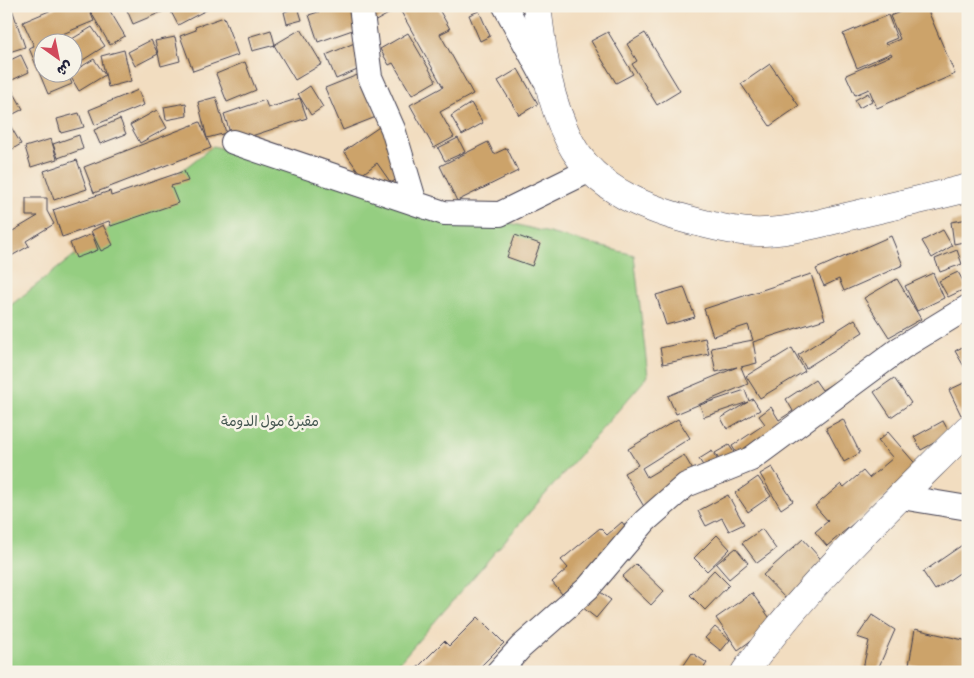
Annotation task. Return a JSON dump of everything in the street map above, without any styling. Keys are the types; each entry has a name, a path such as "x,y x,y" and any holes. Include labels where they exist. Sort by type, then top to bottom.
{"main road":[{"path":"536,6 547,84 570,142 590,170 613,189 643,205 667,214 733,231 763,232 795,229 968,188"},
{"path":"745,672 764,645 836,563 968,429"}],"street":[{"path":"361,6 370,77 393,129 415,203"},
{"path":"505,6 547,84"},
{"path":"233,142 444,213 500,214 590,170"},
{"path":"498,672 521,647 588,588 645,521 686,485 751,459 901,348 968,307"},
{"path":"901,497 968,508"}],"green space":[{"name":"مقبرة مول الدومة","path":"213,146 634,255 648,376 391,672 6,672 6,309"}],"building":[{"path":"6,6 11,6 25,47 6,53"},
{"path":"61,6 107,6 125,36 110,45 89,9 94,21 67,32 32,32 32,42 23,22"},
{"path":"136,6 162,6 164,11 133,24 127,10"},
{"path":"168,6 214,6 178,25"},
{"path":"336,6 358,6 364,26 318,42 309,15"},
{"path":"377,6 437,6 450,29 440,34 473,94 440,112 454,137 434,148 410,105 443,87 399,8 374,22 368,11"},
{"path":"914,6 926,6 955,74 877,108 869,89 855,95 846,75 892,55 891,53 857,68 843,34 888,15 897,38 885,43 886,45 900,39 890,16"},
{"path":"298,7 302,20 287,24 284,12"},
{"path":"479,11 490,36 480,41 469,15"},
{"path":"224,17 238,55 193,71 180,36 196,30 195,27"},
{"path":"92,27 105,46 82,61 82,33"},
{"path":"301,29 322,64 295,80 274,45"},
{"path":"271,30 275,45 252,51 248,37"},
{"path":"608,32 633,74 616,83 591,41"},
{"path":"408,33 436,81 412,95 393,63 389,65 380,49"},
{"path":"645,33 680,91 657,105 632,64 637,61 627,44"},
{"path":"175,37 180,61 161,66 155,41"},
{"path":"364,39 374,63 336,79 326,55"},
{"path":"151,40 158,54 135,66 128,52"},
{"path":"124,50 131,81 108,87 101,56"},
{"path":"21,55 29,72 6,83 6,62"},
{"path":"94,59 105,75 79,91 74,82 82,82 82,66"},
{"path":"245,62 256,90 227,102 216,74"},
{"path":"770,64 799,106 770,126 741,84"},
{"path":"518,69 538,104 519,115 498,81"},
{"path":"360,74 376,117 343,130 325,88"},
{"path":"43,82 71,82 72,84 48,94"},
{"path":"10,86 23,109 6,118 6,88"},
{"path":"310,86 323,107 311,115 298,94"},
{"path":"138,90 144,105 95,125 89,110"},
{"path":"868,93 872,101 859,108 855,100"},
{"path":"216,97 226,133 207,138 198,102"},
{"path":"300,98 307,118 233,142 224,114 265,100 268,108"},
{"path":"186,103 187,116 166,120 164,107"},
{"path":"471,103 483,123 462,135 451,116"},
{"path":"157,110 167,128 140,143 130,125"},
{"path":"79,113 84,127 61,133 57,119"},
{"path":"120,119 126,134 100,144 94,130"},
{"path":"388,121 414,167 391,183 377,163 361,175 344,151"},
{"path":"8,122 21,144 6,153 6,124"},
{"path":"200,122 211,148 94,193 84,167"},
{"path":"79,135 83,149 58,158 53,144"},
{"path":"458,138 465,152 445,161 438,148"},
{"path":"51,139 57,159 31,167 25,147"},
{"path":"488,142 494,154 507,148 518,171 457,201 440,166"},
{"path":"77,160 87,189 54,200 44,171"},
{"path":"184,171 188,181 171,186 178,203 111,226 109,221 62,237 53,210 110,191 111,196"},
{"path":"26,198 47,198 47,211 54,224 26,241 29,246 6,259 6,235 38,216 26,216"},
{"path":"968,219 968,241 954,244 951,222"},
{"path":"103,225 113,245 101,251 91,231"},
{"path":"943,230 952,246 932,258 922,241"},
{"path":"92,234 98,250 76,258 70,243"},
{"path":"515,235 540,244 532,266 507,257"},
{"path":"891,236 903,265 844,291 839,279 824,286 816,269"},
{"path":"957,250 962,264 940,272 935,259"},
{"path":"958,272 967,288 948,297 939,281"},
{"path":"933,273 944,298 917,311 905,286"},
{"path":"811,274 825,319 753,342 757,363 741,367 748,384 676,414 668,396 737,367 716,372 711,348 753,340 748,325 713,336 704,309"},
{"path":"897,279 921,319 889,337 864,298"},
{"path":"684,287 695,317 666,325 656,295"},
{"path":"855,319 863,332 806,368 798,355"},
{"path":"705,338 709,354 663,364 660,348"},
{"path":"968,344 968,366 965,368 955,351"},
{"path":"792,348 805,371 760,398 746,376"},
{"path":"894,378 911,403 891,417 874,392"},
{"path":"815,380 822,390 835,382 846,398 744,465 732,446 765,424 759,416 771,407 779,420 793,411 786,399"},
{"path":"964,383 968,392 968,412 961,415 949,390"},
{"path":"745,390 749,401 753,399 760,410 727,429 721,418 748,402 704,417 700,405"},
{"path":"678,419 690,438 642,468 647,477 684,455 701,484 649,515 624,473 638,465 628,449"},
{"path":"843,419 860,453 844,462 826,428"},
{"path":"943,421 950,434 921,450 914,437"},
{"path":"888,432 919,468 827,546 815,532 828,521 815,506 841,484 844,487 863,471 869,478 893,458 878,441"},
{"path":"729,445 744,467 729,476 715,453"},
{"path":"712,451 726,473 713,482 699,459"},
{"path":"772,467 793,501 781,509 760,474"},
{"path":"758,477 771,496 748,512 735,493"},
{"path":"728,495 744,524 729,531 722,518 706,526 698,511"},
{"path":"622,522 632,535 562,594 552,582 568,568 561,560 600,528 607,535"},
{"path":"762,529 776,549 757,563 742,543"},
{"path":"717,535 730,549 707,571 694,558"},
{"path":"803,539 826,565 787,600 763,575"},
{"path":"968,541 968,567 935,590 923,572"},
{"path":"736,548 748,563 729,579 716,564"},
{"path":"636,564 664,591 651,605 622,577"},
{"path":"714,570 729,585 705,610 690,595"},
{"path":"596,589 611,600 596,618 582,607"},
{"path":"752,593 774,624 738,650 716,618"},
{"path":"872,615 895,630 877,671 863,668 869,641 857,637"},
{"path":"478,617 504,643 475,672 413,672 444,641 449,646"},
{"path":"715,627 730,640 721,651 705,638"},
{"path":"915,629 968,641 968,666 964,666 963,672 943,672 909,665"},
{"path":"692,653 707,663 701,672 687,672 682,668"}]}
